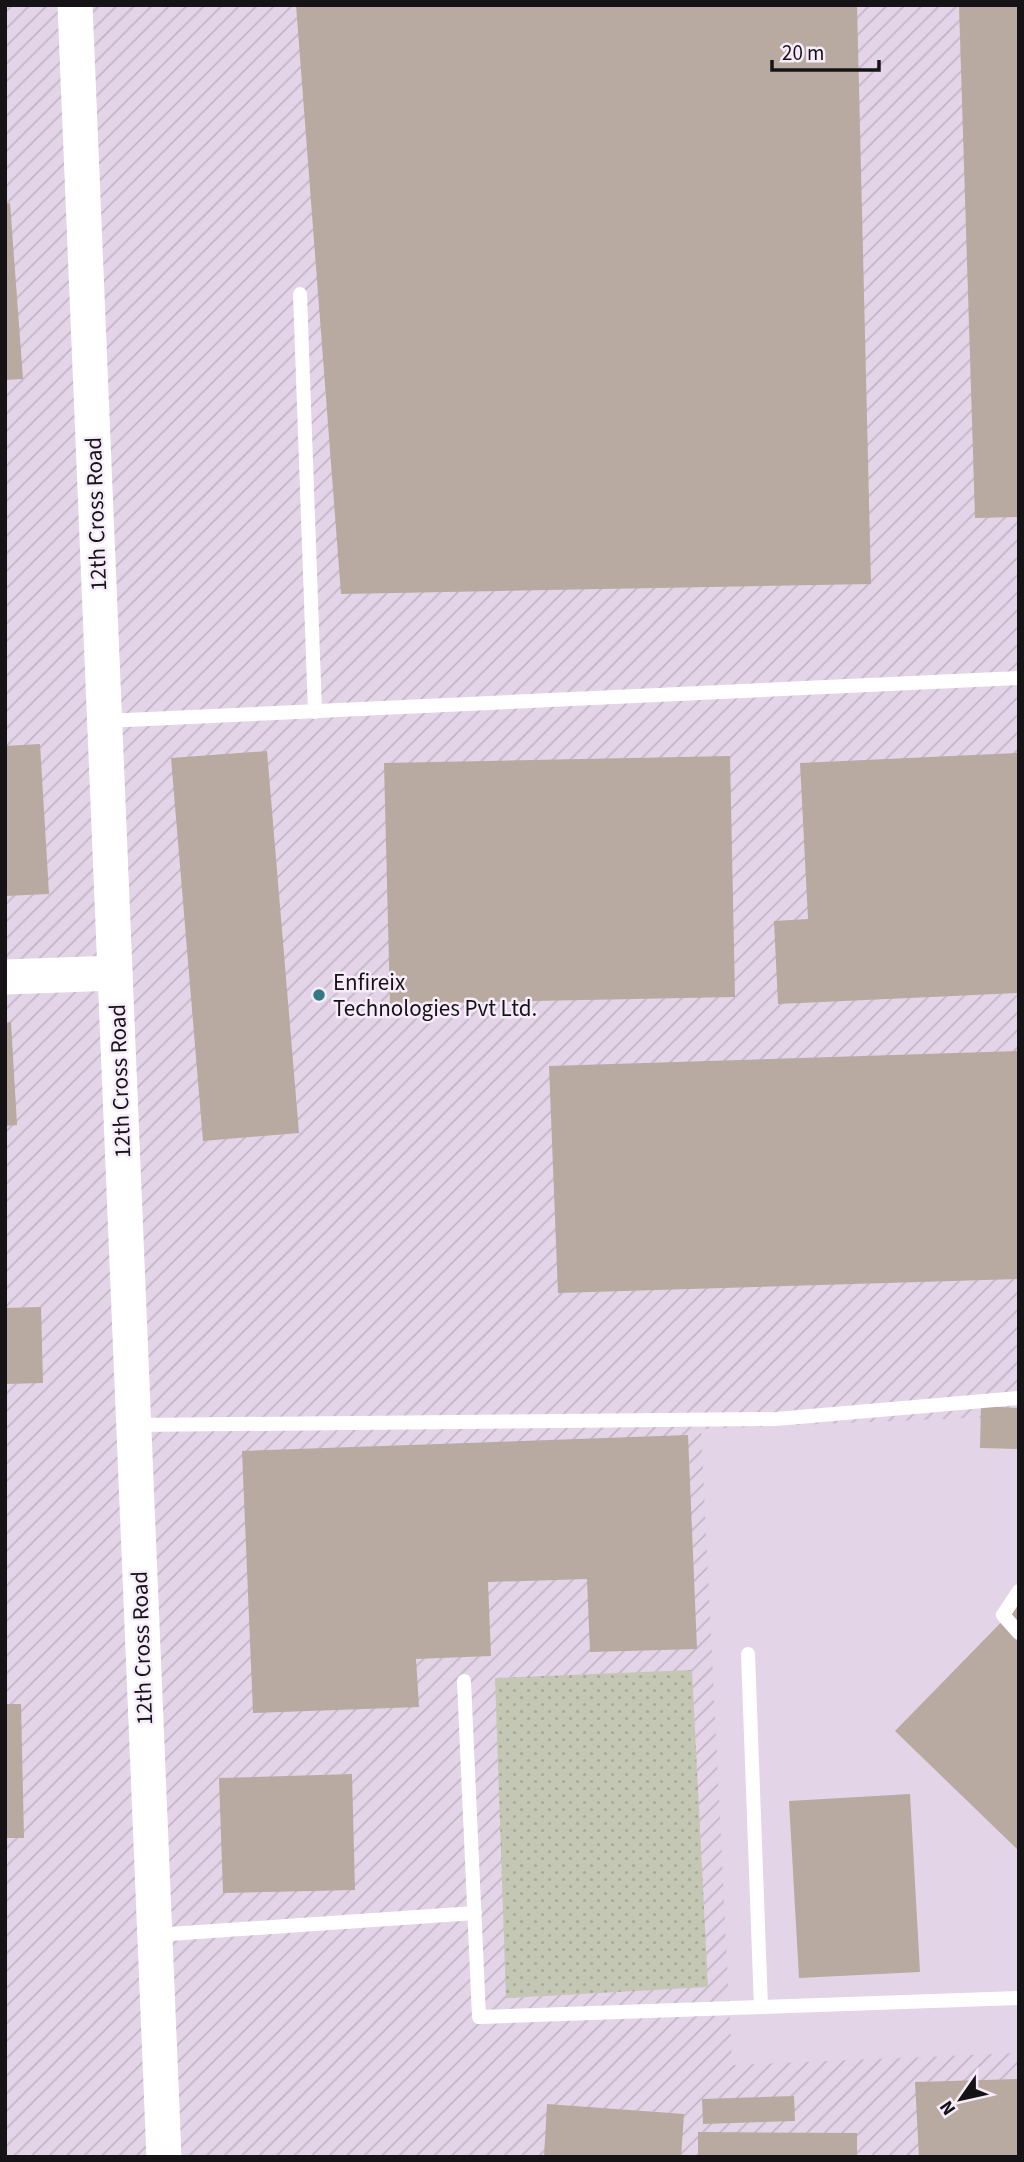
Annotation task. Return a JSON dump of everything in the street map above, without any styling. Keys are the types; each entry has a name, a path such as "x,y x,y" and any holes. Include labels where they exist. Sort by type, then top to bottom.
{"street":[{"name":"12th Cross Road","path":"75,5 164,2157"},
{"path":"5,977 115,973"}],"lane":[{"path":"300,294 315,712"},
{"path":"105,722 1019,678"},
{"path":"134,1425 776,1419 1019,1398"},
{"path":"1019,1591 1003,1615 1019,1633"},
{"path":"748,1654 761,2007"},
{"path":"464,1681 480,2017 1019,1998"},
{"path":"154,1935 475,1913"}],"shaded area":[{"path":"5,5 1019,5 1019,2157 5,2157"},
{"path":"1019,1416 1019,2053 732,2065 701,1429"}],"green space":[{"path":"692,1670 708,1987 506,1998 495,1678"}],"building":[{"path":"296,5 857,5 871,584 341,594"},
{"path":"959,5 1019,5 1019,517 975,518"},
{"path":"10,203 23,379 5,380 5,204"},
{"path":"40,744 49,894 5,896 5,746"},
{"path":"267,751 299,1133 203,1141 171,758"},
{"path":"1017,753 1019,993 778,1004 774,921 808,919 800,763"},
{"path":"730,756 735,997 390,1004 384,763"},
{"path":"11,1022 17,1125 5,1126 5,1023"},
{"path":"1019,1051 1019,1279 558,1293 549,1066"},
{"path":"41,1307 43,1383 5,1384 5,1308"},
{"path":"981,1406 1019,1408 1019,1449 980,1448"},
{"path":"688,1435 697,1649 590,1652 587,1579 488,1582 491,1656 416,1659 419,1707 253,1713 242,1451"},
{"path":"1019,1604 1019,1851 895,1731"},
{"path":"5,1704 21,1704 24,1838 5,1838"},
{"path":"352,1774 355,1890 223,1893 219,1778"},
{"path":"910,1794 920,1972 799,1978 789,1801"},
{"path":"1019,2079 1019,2157 919,2157 915,2082"},
{"path":"794,2096 795,2121 703,2124 702,2099"},
{"path":"547,2104 684,2114 681,2157 544,2157"},
{"path":"698,2132 857,2133 857,2157 698,2157"}],"place":[{"name":"Enfireix Technologies Pvt Ltd.","path":"319,995"}]}
